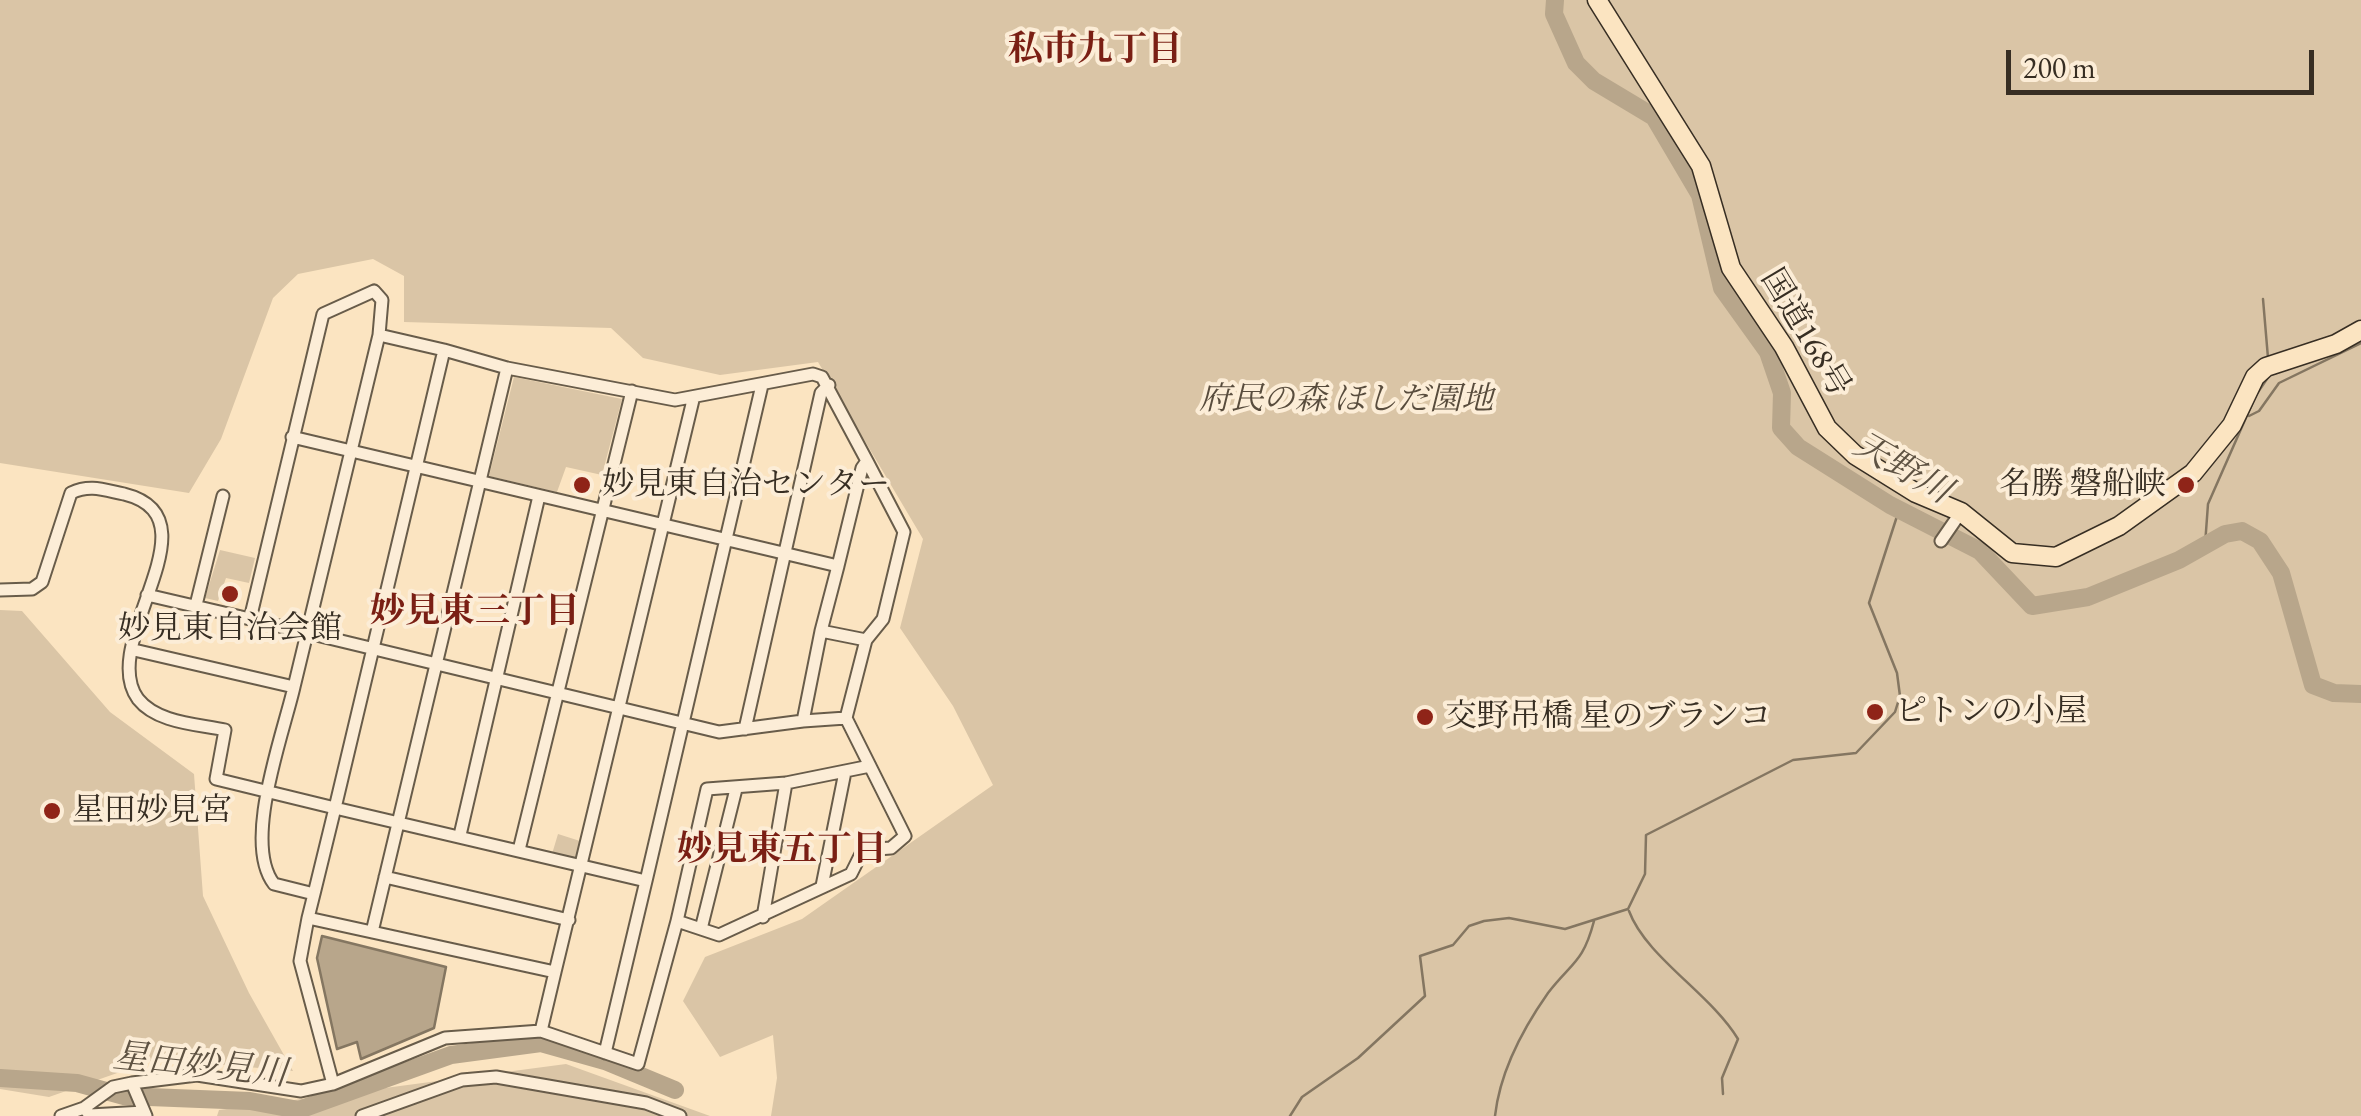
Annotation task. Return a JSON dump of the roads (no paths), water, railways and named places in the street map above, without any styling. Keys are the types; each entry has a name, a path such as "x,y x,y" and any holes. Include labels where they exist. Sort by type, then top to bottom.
{"highway":[{"name":"国道168号","path":"1597,0 1701,166 1731,268 1784,347 1827,428 1854,454 1958,515 2012,553 2056,557 2082,546 2162,498 2192,472 2232,425 2255,377 2266,367 2336,344 2361,330"}],"street":[{"path":"250,619 323,314 374,291 382,300 379,334 260,834 268,876 274,884 314,894"},
{"path":"379,334 506,368 693,400 813,374 829,385 904,532 883,619 866,640 846,718 905,836 890,848 864,850 852,874 719,935 677,921"},
{"path":"333,1084 300,961 444,350"},
{"path":"372,932 506,368"},
{"path":"605,1053 762,385"},
{"path":"745,729 821,393 829,385"},
{"path":"519,850 632,390"},
{"path":"540,1030 693,400"},
{"path":"292,437 838,566"},
{"path":"803,721 821,630 867,461"},
{"path":"0,590 32,589 42,582 64,506 72,493 95,487 145,500 162,520 130,670 138,698 163,718 224,730 216,779 646,882"},
{"path":"196,605 223,496"},
{"path":"460,835 539,496"},
{"path":"1941,540 1958,515"},
{"path":"147,595 719,732 846,718"},
{"path":"821,630 866,640"},
{"path":"134,650 294,688"},
{"path":"61,1116 84,1108 112,1088 197,1075 277,1090 333,1084 445,1038 540,1030 638,1064 708,790 786,782 870,766"},
{"path":"822,886 845,772"},
{"path":"763,917 786,782"},
{"path":"700,929 736,789"},
{"path":"386,877 569,920"},
{"path":"308,918 556,972"},
{"path":"362,1116 450,1084 496,1077 646,1104 680,1116"},
{"path":"84,1108 90,1115 144,1111 133,1087"}],"waterway":[{"name":"天野川","path":"1555,0 1554,14 1576,63 1594,81 1654,117 1700,195 1722,288 1768,352 1782,393 1781,428 1798,447 1890,505 1980,551 2032,606 2088,597 2179,560 2225,534 2242,531 2260,541 2281,573 2313,685 2334,693 2361,694"},
{"path":"2263,299 2268,358"},
{"path":"2249,416 2259,411 2279,383 2361,343"},
{"path":"2205,545 2208,504 2256,395 2269,376"},
{"path":"1290,1116 1302,1097 1358,1058 1425,996 1420,956 1453,945 1469,926 1484,921 1509,918 1565,929 1628,909 1645,874 1646,835 1793,760 1856,753 1895,712 1900,696 1897,673 1869,603 1899,510"},
{"path":"1629,911 1649,944 1712,1006 1738,1039 1722,1078 1723,1094"},
{"path":"1495,1116 1507,1067 1521,1036 1548,993 1581,954 1594,921"},
{"name":"星田妙見川","path":"0,1078 77,1083 124,1096 250,1101 299,1110 451,1055 541,1043 605,1061 675,1090"}],"place":[{"name":"妙見東自治センター","path":"582,485"},
{"name":"名勝 磐船峡","path":"2186,485"},
{"name":"妙見東自治会館","path":"230,594"},
{"name":"ピトンの小屋","path":"1875,712"},
{"name":"交野吊橋 星のブランコ","path":"1425,717"},
{"name":"星田妙見宮","path":"52,811"}],"district":[{"name":"私市九丁目","path":"1095,50"},
{"name":"妙見東三丁目","path":"475,612"},
{"name":"妙見東五丁目","path":"782,850"}],"park label":[{"name":"府民の森 ほしだ園地","path":"1346,400"}]}
